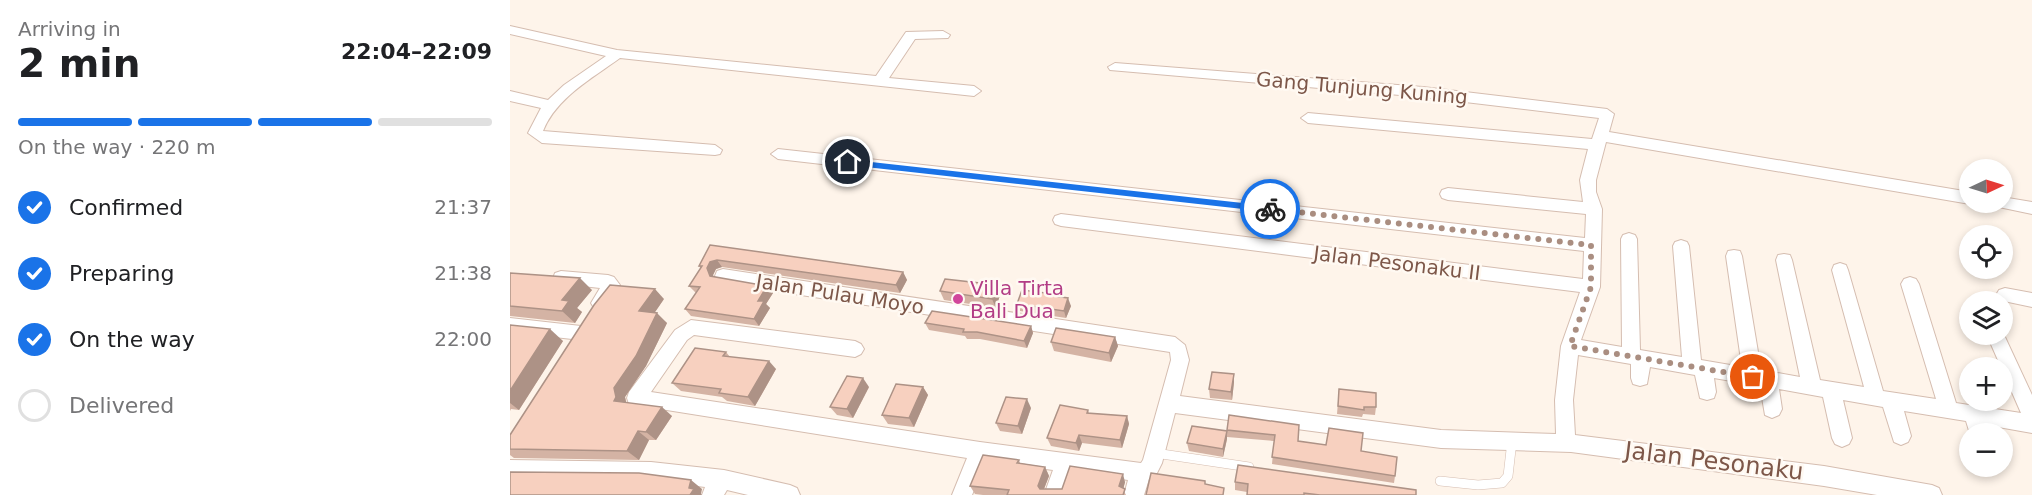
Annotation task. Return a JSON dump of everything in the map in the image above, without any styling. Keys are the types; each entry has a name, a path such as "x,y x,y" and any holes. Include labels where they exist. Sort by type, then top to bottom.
{"street":[{"path":"510,30 617,54 974,91"},
{"path":"880,81 911,35 943,35"},
{"path":"617,54 549,105 538,122 535,132 543,138 715,150"},
{"name":"Gang Tunjung Kuning","path":"1116,67 1285,80 1548,105 1607,114 1599,141"},
{"path":"510,96 549,105"},
{"path":"1308,117 1599,141 1959,196"},
{"path":"1566,442 1564,400 1570,346 1591,287 1594,209 1588,192 1588,180 1599,141"},
{"path":"778,154 1591,245"},
{"path":"1448,194 1594,209"},
{"path":"2013,204 2032,208"},
{"name":"Jalan Pesonaku II","path":"1061,220 1591,287"},
{"path":"1629,240 1636,357 1640,378"},
{"path":"1682,246 1698,367 1707,392"},
{"path":"1734,256 1760,378 1772,409"},
{"path":"1784,260 1821,389 1842,438"},
{"path":"1840,270 1883,399 1901,436"},
{"name":"Jalan Pulau Moyo","path":"723,276 1170,343 1177,347 1180,357 1154,453 1148,470 1141,472"},
{"path":"546,277 608,282 611,285 568,353"},
{"path":"1910,284 1949,410"},
{"path":"2013,296 2032,300"},
{"path":"510,325 580,333"},
{"path":"855,349 691,327 681,335 636,398 1141,472 1134,495"},
{"path":"2000,345 2032,417"},
{"path":"1570,346 2032,424"},
{"name":"Jalan Pesonaku","path":"1167,403 1441,439 1566,442 1824,476 1932,495"},
{"path":"1973,414 1976,423"},
{"path":"962,495 980,450"},
{"path":"1054,495 1066,461"},
{"path":"510,469 651,471 724,480 790,495"}],"lane":[{"path":"1440,481 1478,485 1502,483 1508,476 1512,441"},
{"path":"1154,453 1256,469"}],"building":[{"path":"710,245 903,272 896,285 717,260 710,262 707,268 710,276 767,286 758,301 764,301 754,319 685,309 700,287 689,286 702,266 699,266"},
{"path":"510,273 580,278 562,300 569,301 562,311 510,306"},
{"path":"945,279 997,285 992,299 940,291"},
{"path":"610,285 655,289 639,311 657,313 636,356 614,388 616,397 614,401 662,407 646,432 638,431 627,451 510,449 510,435 594,305"},
{"path":"1022,290 1068,298 1064,311 1017,304"},
{"path":"932,311 1031,326 1024,341 977,332 963,332 964,329 925,323"},
{"path":"510,325 550,329 510,391"},
{"path":"1056,328 1115,337 1109,353 1051,342"},
{"path":"695,348 726,352 723,356 769,361 748,397 719,393 721,389 672,383"},
{"path":"1212,372 1234,374 1231,392 1209,389"},
{"path":"847,376 863,378 847,409 830,407"},
{"path":"896,384 923,387 909,418 882,415"},
{"path":"1339,389 1376,393 1376,407 1364,407 1364,410 1338,406"},
{"path":"1006,397 1027,399 1018,426 996,423"},
{"path":"1060,405 1088,410 1087,413 1127,416 1120,440 1079,435 1076,443 1047,438"},
{"path":"1229,415 1299,425 1298,441 1326,445 1329,428 1363,433 1361,451 1397,457 1395,476 1272,457 1275,435 1227,430"},
{"path":"1192,426 1227,431 1223,449 1187,443"},
{"path":"983,455 1019,460 1017,463 1045,467 1038,486 1040,489 1062,489 1070,466 1123,474 1119,486 1125,489 1123,495 1007,495 1009,490 970,486"},
{"path":"1238,465 1416,490 1416,495 1304,493 1304,495 1247,495 1248,484 1235,482"},
{"path":"510,472 639,473 691,480 689,488 694,489 690,495 510,495"},
{"path":"1151,473 1205,481 1205,484 1224,488 1223,495 1146,495"}],"way so far":[{"path":"1270,209 1591,245 1591,287 1570,346 1753,377"}],"place":[{"name":"Villa Tirta Bali Dua","path":"958,299"}],"route":[{"path":"848,162 1270,209"}]}
